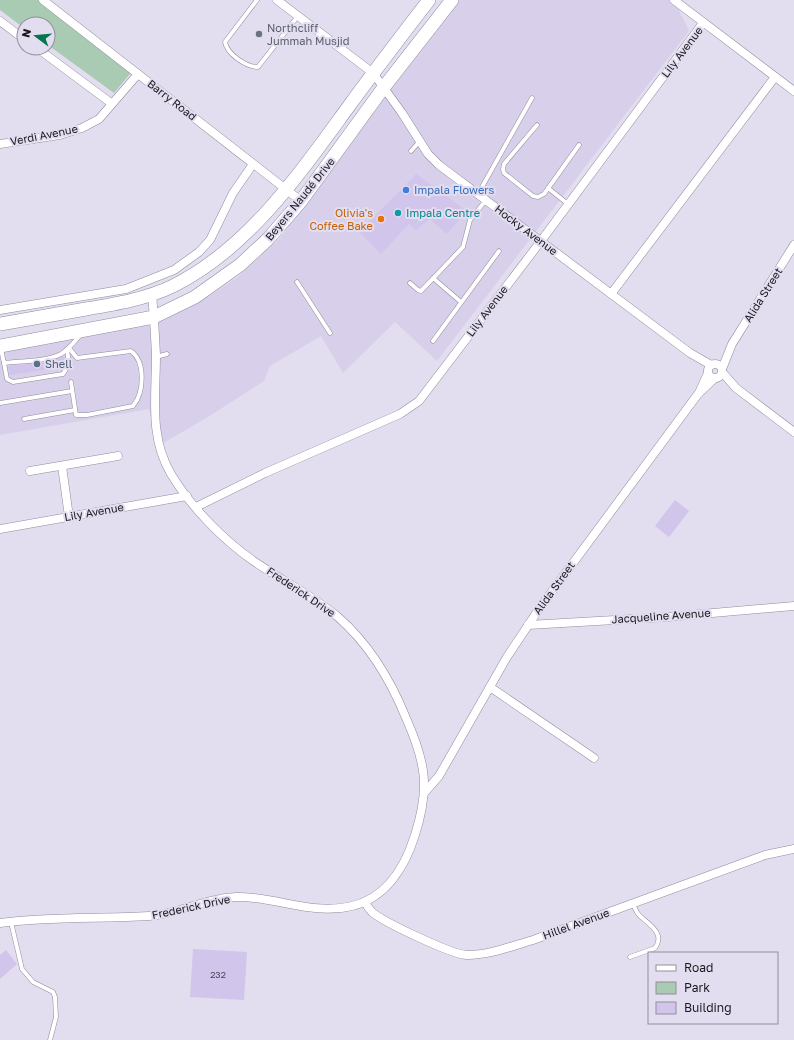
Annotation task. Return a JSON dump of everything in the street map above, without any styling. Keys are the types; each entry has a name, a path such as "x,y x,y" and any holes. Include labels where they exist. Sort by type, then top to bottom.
{"main road":[{"name":"Beyers Naudé Drive","path":"0,324 122,303 152,294 173,286 197,273 220,256 255,224 285,189 429,0"},
{"name":"Beyers Naudé Drive","path":"0,346 154,317 195,297 240,265 268,239 301,201 384,87 452,0"}],"street":[{"name":"Barry Road","path":"43,0 301,201"},
{"name":"Hocky Avenue","path":"277,0 373,73 434,160 710,368"},
{"path":"674,0 794,91"},
{"path":"0,21 16,33"},
{"name":"Lily Avenue","path":"196,507 252,479 400,414 412,407 426,393 703,23"},
{"path":"47,56 112,103"},
{"name":"Verdi Avenue","path":"0,144 60,135 82,128 98,119 138,74"},
{"path":"611,294 775,77"},
{"path":"0,310 126,289 174,270 199,252 210,240 233,192 253,164"},
{"name":"Alida Street","path":"425,792 438,776 528,625 698,394 719,374 732,344 794,245"},
{"name":"Frederick Drive","path":"0,924 80,917 150,916 167,914 214,900 234,897 316,908 350,907 365,902 383,890 401,869 414,837 422,810 425,792 423,769 413,733 389,679 357,636 339,618 320,603 242,552 196,507 166,464 157,437 154,406 156,357 152,294"},
{"name":"Alida Street","path":"698,394 710,368 728,346 732,344"},
{"path":"710,368 794,432"},
{"path":"710,368 719,374"},
{"path":"30,471 118,456"},
{"path":"62,466 68,517"},
{"name":"Lily Avenue","path":"0,528 187,496"},
{"name":"Jacqueline Avenue","path":"528,625 667,617 794,606"},
{"path":"490,687 594,758"},
{"name":"Hillel Avenue","path":"365,902 372,912 386,921 449,951 467,955 495,951 534,940 765,855 794,849"}],"lane":[{"path":"257,0 225,42 226,47 247,65 258,67 298,15"},
{"path":"478,194 532,98"},
{"path":"537,125 504,164 503,169 504,173 533,196 538,197 544,194 580,145"},
{"path":"411,151 420,141"},
{"path":"548,188 568,205"},
{"path":"410,283 420,291 463,247 470,220 486,200"},
{"path":"433,341 499,251"},
{"path":"434,278 461,302"},
{"path":"297,282 330,333"},
{"path":"4,363 54,356 68,348 86,330"},
{"path":"0,346 7,379 13,382 63,374 69,364 68,348"},
{"path":"68,348 77,358 131,351 141,367 141,384 136,402 133,406 80,416 76,415 71,382"},
{"path":"156,357 167,354"},
{"path":"0,403 72,391"},
{"path":"24,419 75,410"},
{"path":"630,957 655,948 658,941 656,930 638,914 633,904"},
{"path":"11,922 22,968 33,982 53,992 56,997 56,1017 50,1040"}],"shaded area":[{"path":"457,0 674,0 689,31 437,361 395,322 343,373 321,336 270,366 264,381 208,417 158,446 149,409 0,435 0,350 161,320 209,296 238,277 280,238"}],"green space":[{"path":"0,0 45,0 134,69 114,93 56,51 56,16 16,16 16,22 0,10"}],"building":[{"name":"Impala Centre","path":"416,174 467,211 447,234 430,219 416,230 409,224 381,254 359,232"},
{"path":"64,356 65,364 63,367 10,375 8,366 41,363"},
{"path":"675,500 689,511 669,537 655,526"},
{"path":"193,949 247,952 244,1000 190,997"},
{"path":"6,950 17,964 0,979 0,955"}],"place":[{"name":"Northcliff Jummah Musjid","path":"259,34"},
{"name":"Impala Flowers","path":"406,190"},
{"name":"Impala Centre","path":"398,213"},
{"name":"Olivia's Coffee Bake","path":"381,219"},
{"name":"Shell","path":"37,364"}]}
